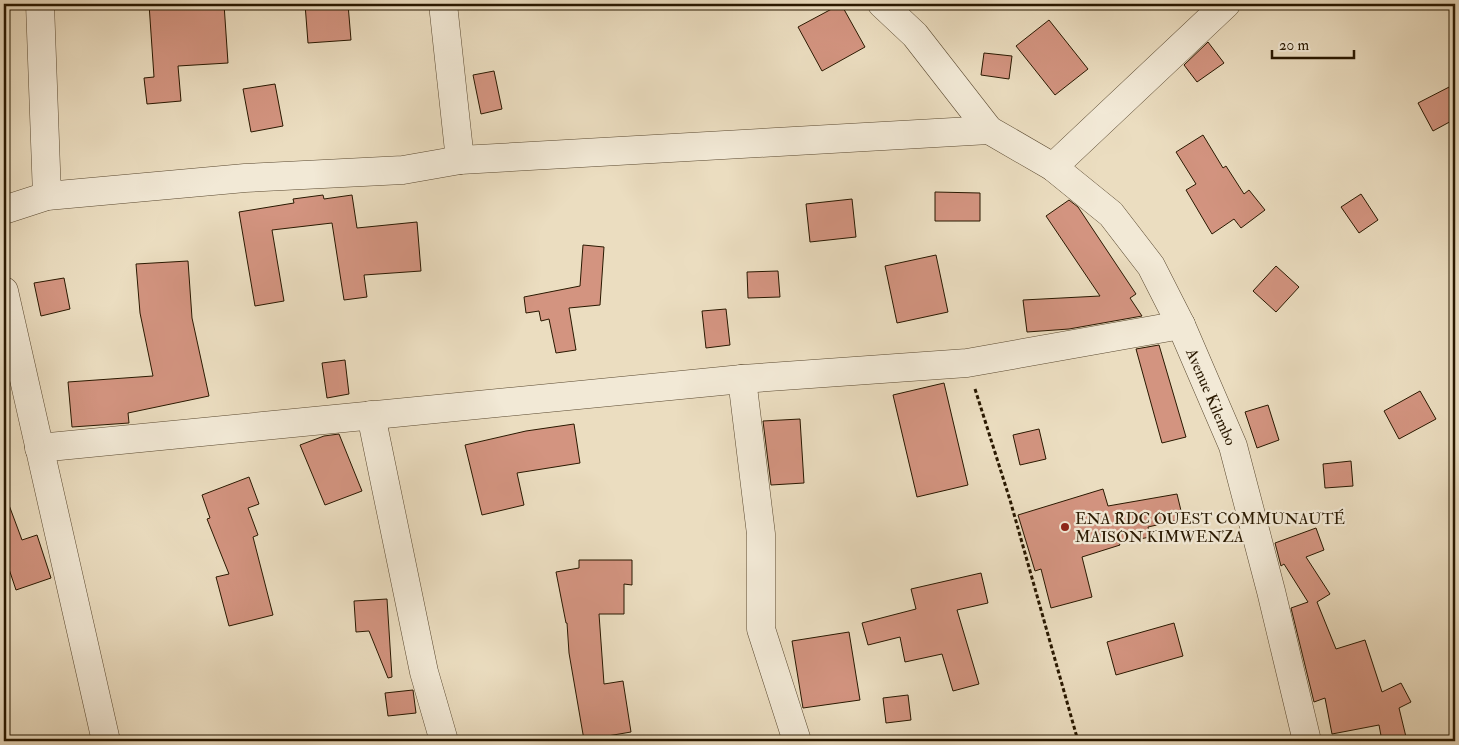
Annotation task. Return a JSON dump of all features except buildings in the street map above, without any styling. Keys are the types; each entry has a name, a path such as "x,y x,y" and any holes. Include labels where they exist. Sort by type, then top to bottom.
{"street":[{"path":"40,4 47,196"},
{"path":"443,4 460,160"},
{"path":"882,4 920,42 989,130"},
{"path":"1053,167 1226,4"},
{"path":"4,210 47,196 245,178 403,170 460,160 989,130"},
{"name":"Avenue Kilembo","path":"989,130 1053,167 1111,214 1152,266 1181,325 1233,446 1271,591 1307,741"},
{"path":"4,291 106,741"},
{"path":"39,448 742,379 967,363 1181,325"},
{"path":"742,379 761,534 761,630 797,741"},
{"path":"371,414 424,672 444,741"}],"path":[{"path":"967,363 1010,500 1078,741"}],"place":[{"name":"ENA RDC OUEST COMMUNAUTÉ MAISON KIMWENZA","path":"1065,527"}]}
